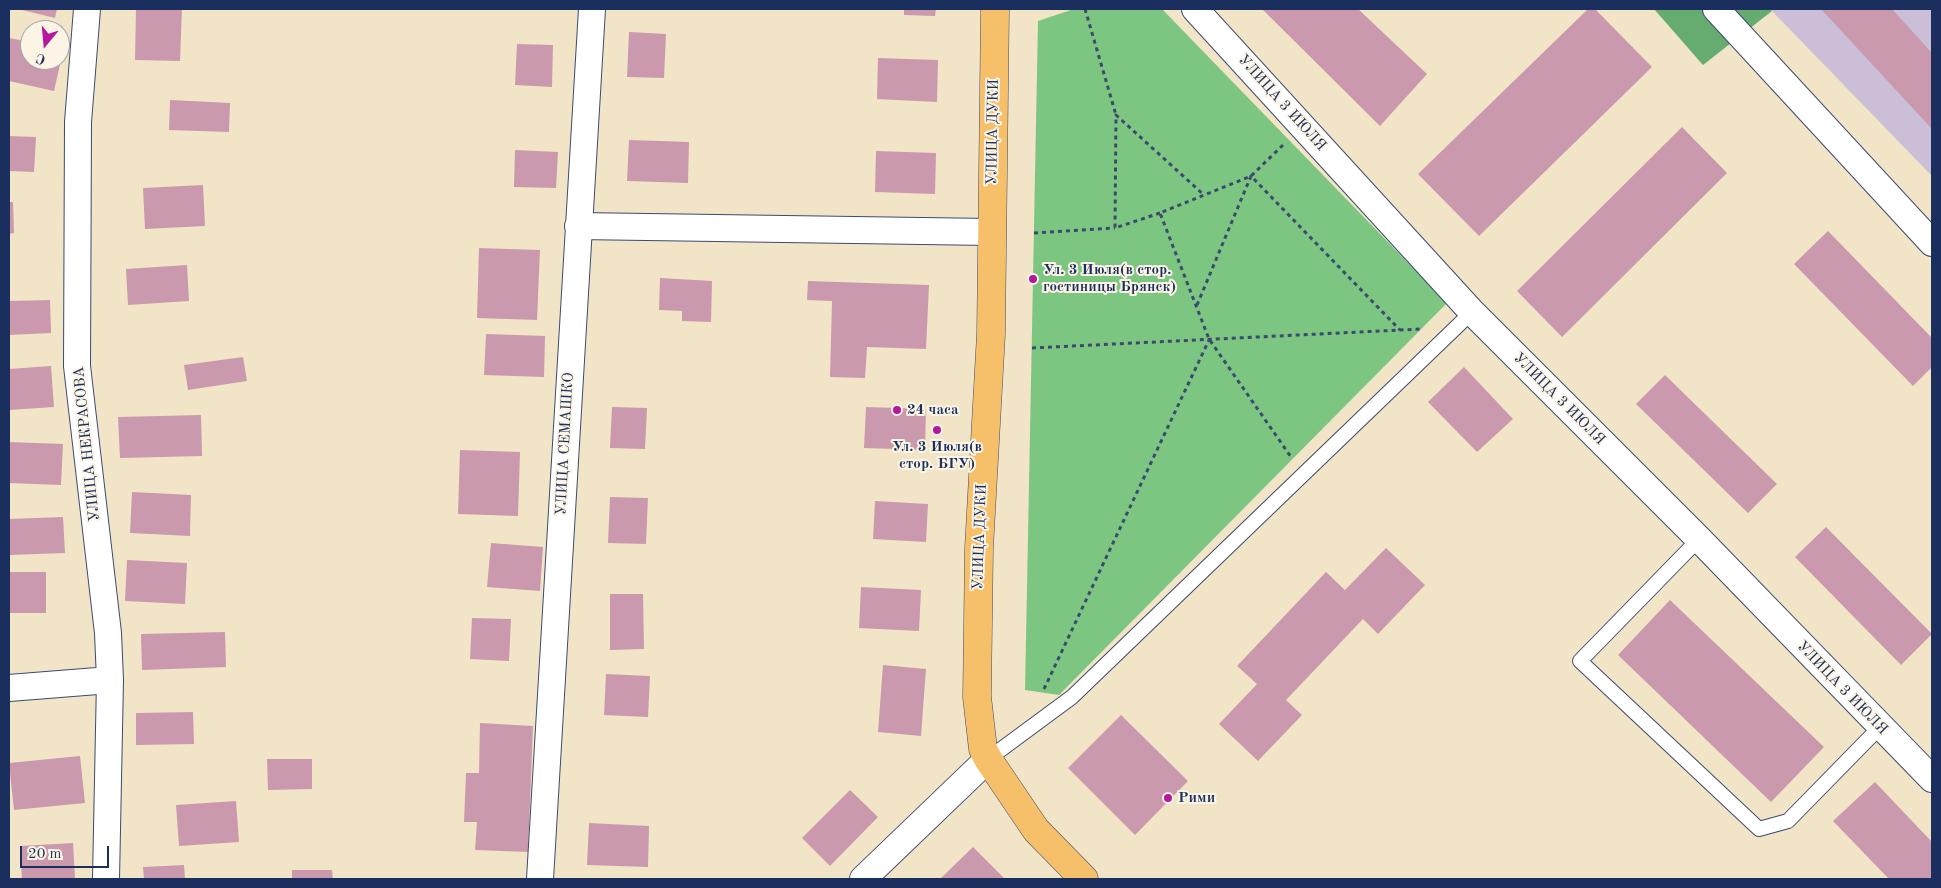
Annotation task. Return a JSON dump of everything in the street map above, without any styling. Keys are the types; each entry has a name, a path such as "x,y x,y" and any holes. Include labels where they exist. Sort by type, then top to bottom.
{"main road":[{"name":"УЛИЦА ДУКИ","path":"995,9 991,334 978,548 977,697 983,749 988,759 1036,830 1084,879"}],"street":[{"name":"УЛИЦА НЕКРАСОВА","path":"87,9 78,122 77,366 108,632 110,680 106,879"},
{"name":"УЛИЦА СЕМАШКО","path":"540,879 592,9"},
{"name":"УЛИЦА 3 ИЮЛЯ","path":"1195,9 1465,320 1699,539 1932,779"},
{"path":"1716,9 1932,243"},
{"path":"578,226 991,232"},
{"path":"9,688 110,680"},
{"path":"863,879 988,759"}],"lane":[{"path":"988,759 1072,697 1465,320"},
{"path":"1699,539 1580,661 1759,829 1788,821 1880,727"}],"path":[{"path":"1085,9 1116,115 1115,228"},
{"path":"1116,115 1204,195"},
{"path":"1034,233 1115,228 1160,213 1251,176 1289,140"},
{"path":"1251,176 1400,330"},
{"path":"1196,306 1251,176"},
{"path":"1160,213 1209,339 1303,475"},
{"path":"1032,348 1400,330 1465,320"},
{"path":"1023,733 1209,339"}],"shaded area":[{"path":"1769,9 1932,9 1932,176 1772,11"}],"green space":[{"path":"1074,9 1162,9 1447,303 1059,695 1025,690 1038,21"},
{"path":"1654,9 1769,9 1772,11 1703,65"}],"building":[{"path":"18,9 57,9 55,18"},
{"path":"136,9 182,9 180,61 135,60"},
{"path":"904,9 936,9 935,16 904,15"},
{"path":"1262,9 1358,9 1427,74 1380,126"},
{"path":"1588,9 1595,9 1652,67 1479,236 1418,174"},
{"path":"1821,9 1892,9 1932,53 1932,129"},
{"path":"629,32 666,34 664,78 627,77"},
{"path":"9,38 20,40 20,70 59,70 54,91 9,81"},
{"path":"517,44 553,45 552,87 515,85"},
{"path":"878,58 938,60 937,102 877,99"},
{"path":"170,100 230,103 229,132 169,130"},
{"path":"1682,127 1727,173 1562,337 1517,291"},
{"path":"9,136 36,137 34,172 9,171"},
{"path":"629,140 689,142 688,183 627,181"},
{"path":"515,150 558,152 556,188 514,187"},
{"path":"876,151 936,153 935,194 875,192"},
{"path":"203,185 205,226 145,229 143,188"},
{"path":"9,202 13,202 14,233 9,234"},
{"path":"1828,231 1932,338 1932,367 1913,386 1794,264"},
{"path":"479,248 540,250 537,320 477,318"},
{"path":"187,265 189,301 128,305 126,269"},
{"path":"660,278 712,281 711,322 682,321 682,311 659,310"},
{"path":"808,281 929,285 926,349 867,347 865,378 830,377 832,301 807,300"},
{"path":"50,300 51,333 9,335 9,301"},
{"path":"486,334 545,336 544,377 484,375"},
{"path":"243,357 247,381 188,390 184,365"},
{"path":"51,366 54,407 9,410 9,369"},
{"path":"1464,367 1513,419 1477,452 1428,402"},
{"path":"1665,375 1777,484 1748,513 1636,404"},
{"path":"612,407 647,408 645,449 610,448"},
{"path":"866,407 926,409 925,450 864,448"},
{"path":"201,415 202,456 120,458 118,417"},
{"path":"9,442 63,444 61,485 9,483"},
{"path":"460,450 520,452 518,516 458,514"},
{"path":"132,492 191,495 190,536 130,533"},
{"path":"610,497 648,498 646,544 608,543"},
{"path":"875,501 928,504 926,542 873,539"},
{"path":"63,517 65,553 9,555 9,519"},
{"path":"1826,527 1932,634 1901,665 1795,557"},
{"path":"491,543 543,547 540,591 487,587"},
{"path":"1386,548 1425,585 1378,634 1363,619 1286,700 1302,715 1258,761 1219,724 1257,684 1237,666 1326,572 1345,590"},
{"path":"127,560 187,563 185,604 125,601"},
{"path":"9,572 46,572 46,613 9,613"},
{"path":"861,587 921,590 919,631 859,628"},
{"path":"610,594 643,594 644,649 610,650"},
{"path":"1670,600 1824,747 1771,802 1618,655"},
{"path":"472,618 511,619 509,661 470,659"},
{"path":"225,632 226,667 142,670 141,634"},
{"path":"883,665 926,669 921,736 878,732"},
{"path":"606,674 650,676 648,717 604,715"},
{"path":"193,712 194,744 136,745 136,713"},
{"path":"1121,715 1188,781 1135,835 1068,768"},
{"path":"480,723 533,726 528,852 475,850 477,822 464,822 466,773 479,773"},
{"path":"80,756 85,803 14,810 9,763"},
{"path":"267,759 312,759 312,789 268,790"},
{"path":"1875,782 1932,842 1932,879 1889,879 1833,821"},
{"path":"850,790 878,817 830,866 802,838"},
{"path":"236,801 239,842 179,846 176,805"},
{"path":"589,823 649,826 648,867 587,865"},
{"path":"73,843 75,879 22,879 20,846"},
{"path":"973,847 1005,879 940,879"},
{"path":"184,865 185,879 144,879 143,867"},
{"path":"292,870 332,870 333,879 292,879"}],"place":[{"name":"Ул. 3 Июля(в стор. гостиницы Брянск)","path":"1033,279"},
{"name":"24 часа","path":"897,410"},
{"name":"Ул. 3 Июля(в стор. БГУ)","path":"937,430"},
{"name":"Рими","path":"1168,798"}]}
